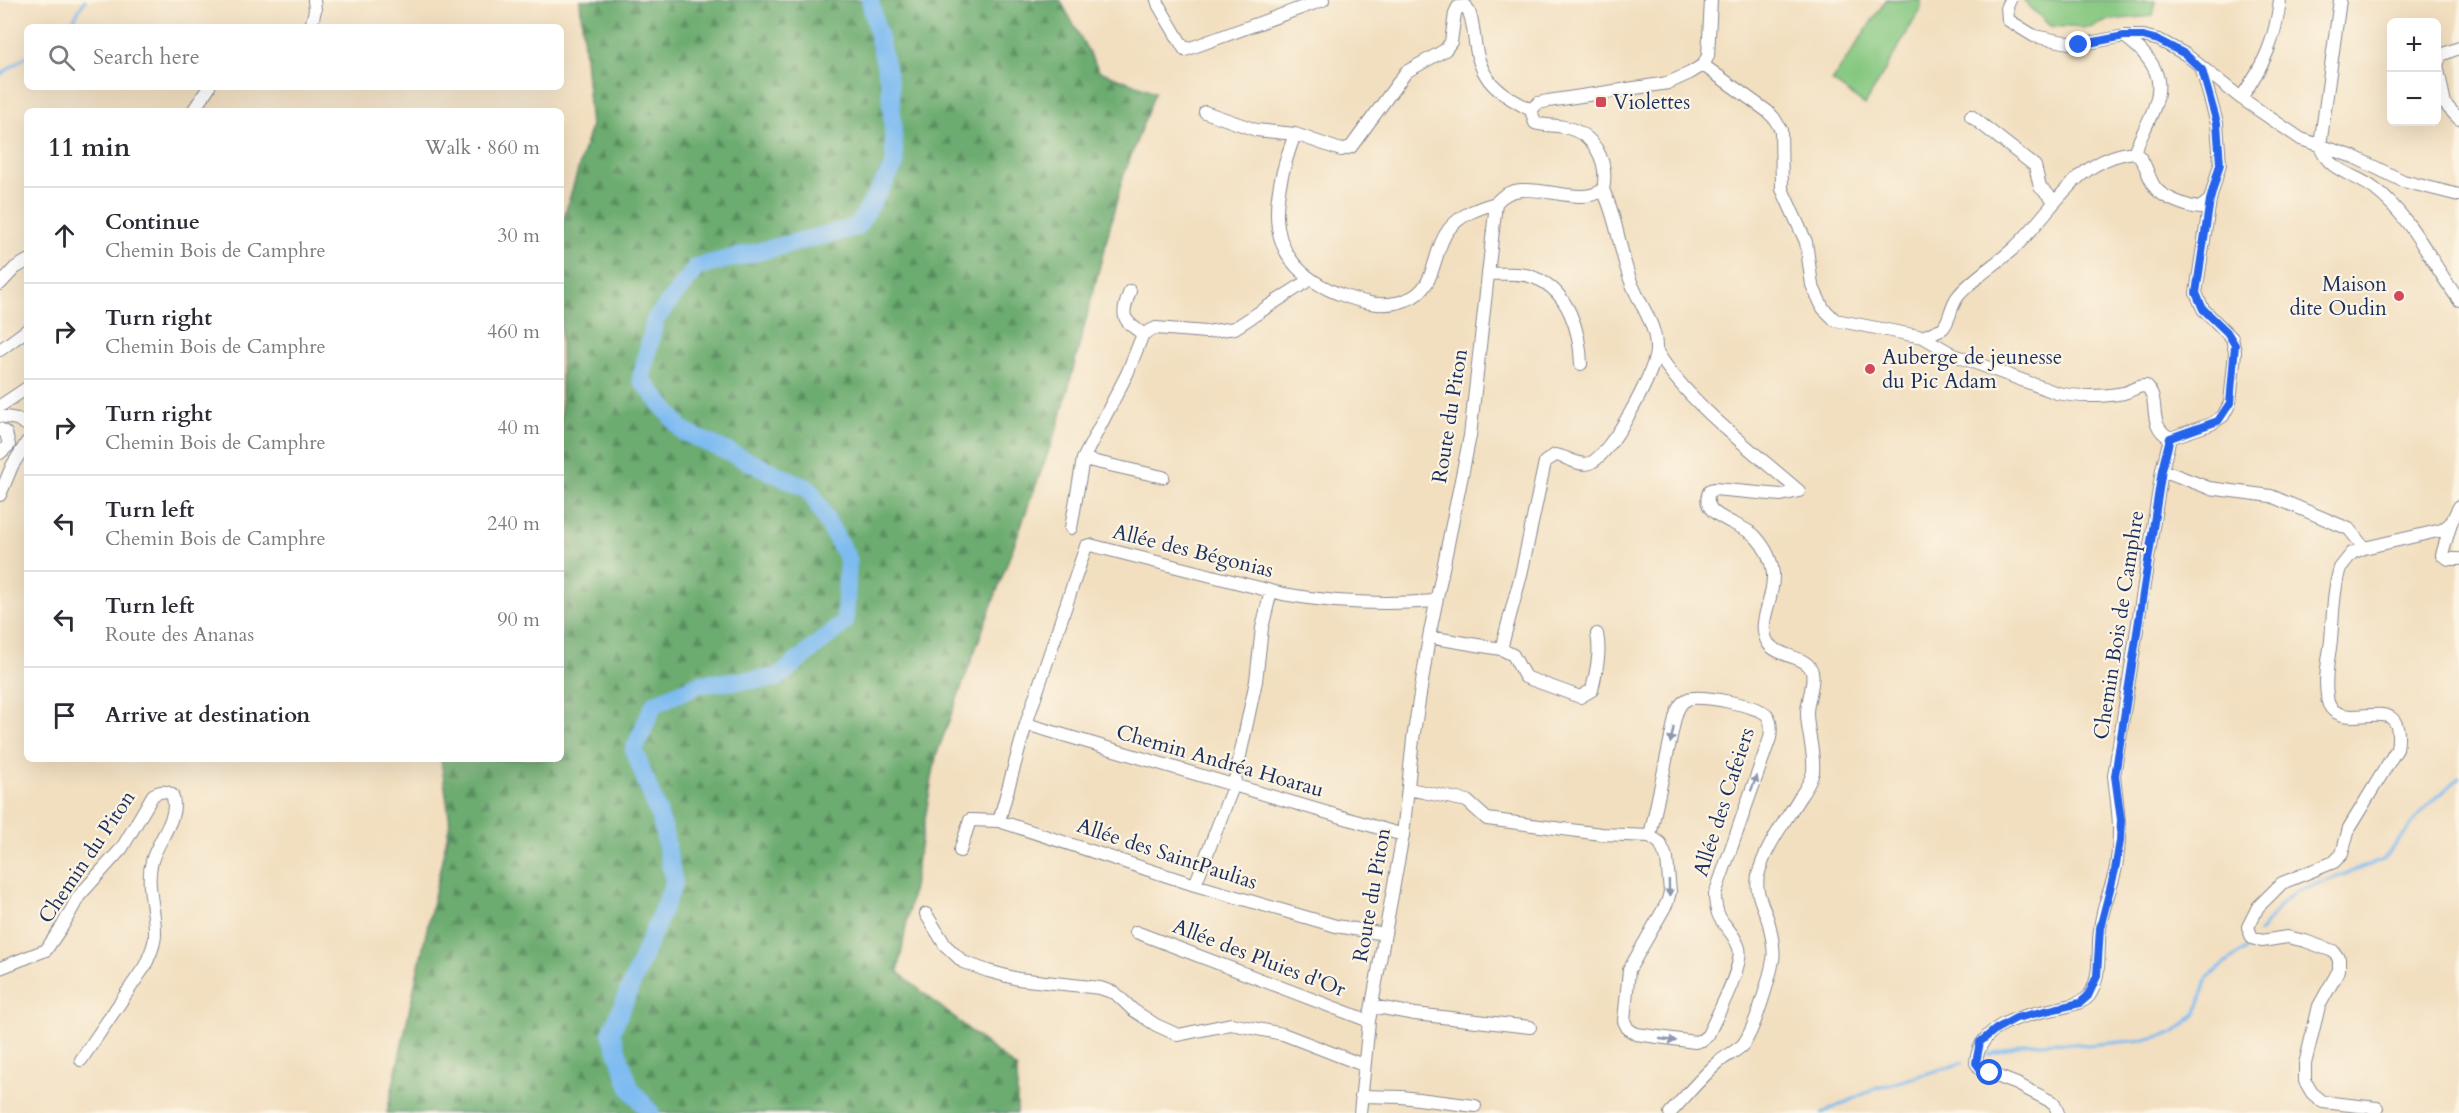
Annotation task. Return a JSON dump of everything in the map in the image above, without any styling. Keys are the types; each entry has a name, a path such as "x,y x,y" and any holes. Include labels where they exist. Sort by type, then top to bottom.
{"street":[{"path":"312,24 315,10 314,0"},
{"path":"1157,0 1185,50 1323,0"},
{"path":"1532,110 1538,104 1548,101 1668,83 1690,74 1703,65 1710,47 1711,0"},
{"path":"2010,0 2007,6 2008,20 2034,36 2079,45 2124,36 2143,36 2158,40 2185,54 2202,70 2301,139 2354,157 2403,180 2459,195"},
{"path":"2241,98 2263,65 2272,41 2280,0"},
{"path":"2340,0 2320,146 2323,156 2331,165 2375,189 2401,214 2459,300"},
{"path":"1205,112 1256,130 1296,134 1341,150 1351,147 1406,72 1445,50 1451,42 1455,13 1458,7 1466,6 1471,14 1478,62 1489,82 1516,102 1532,110"},
{"path":"2124,36 2146,56 2157,71 2160,82 2158,98 2134,152"},
{"path":"2459,48 2441,55 2437,65 2445,104 2459,119"},
{"path":"1703,65 1767,111 1781,130 1782,189 1806,242 1812,285 1823,308 1835,320 1923,337 1954,356 2057,393 2070,395 2125,393 2139,386 2146,386 2153,398 2155,423 2163,434 2170,438 2218,421 2230,403 2235,345 2227,332 2203,309 2196,293 2210,200 2220,164 2217,123 2202,70"},
{"path":"195,108 207,90"},
{"path":"1532,110 1535,123 1563,127 1578,132 1591,141 1600,155 1605,169 1603,190 1612,212 1628,276 1652,325 1657,352 1670,374 1691,396 1799,491 1781,495 1714,489 1708,494 1708,504 1712,511 1753,535 1771,561 1773,590 1764,633 1774,649 1807,664 1812,672 1807,723 1813,772 1809,783 1777,835 1758,877 1758,892 1770,926 1773,959 1752,1028 1744,1043 1719,1061 1670,1113"},
{"path":"1971,116 2035,166 2040,187 2055,201"},
{"path":"1296,134 1282,174 1279,192 1278,225 1281,247 1294,266 1309,280 1365,303 1389,304 1406,300 1421,292 1428,283 1443,238 1450,227 1477,208 1497,203 1507,193 1514,191 1582,195 1599,193 1603,190"},
{"path":"1923,337 1943,328 1958,296 2021,241 2082,172 2102,160 2118,154 2134,152 2141,157 2157,189 2192,208 2200,208 2210,200"},
{"name":"Route du Piton","path":"1360,1113 1369,1021 1403,836 1413,739 1429,637 1470,436 1497,203"},
{"path":"0,284 15,268 24,263"},
{"path":"1489,274 1526,275 1537,278 1562,300 1578,330 1581,364"},
{"path":"1071,528 1083,459 1127,374 1143,334 1156,328 1206,332 1235,328 1309,280"},
{"path":"1130,291 1123,311 1124,317 1128,324 1143,334"},
{"path":"0,350 24,332"},
{"path":"1501,649 1521,575 1545,462 1555,455 1585,464 1596,460 1619,432 1652,372 1657,352"},
{"path":"0,406 24,390"},
{"path":"0,416 16,419 24,423"},
{"path":"0,429 6,433 9,445 0,453"},
{"name":"Chemin Bois de Camphre","path":"2058,1113 2054,1103 2017,1084 1981,1070 1976,1063 1977,1054 1980,1042 1996,1029 2016,1018 2080,1003 2088,996 2097,976 2100,928 2120,841 2121,820 2115,776 2162,470 2170,438"},
{"path":"0,495 12,466 24,447"},
{"path":"1083,459 1163,477"},
{"path":"2162,470 2209,488 2271,496 2349,529 2364,548"},
{"path":"2459,507 2451,523 2442,555 2449,559 2459,559"},
{"path":"2377,1108 2323,1102 2312,1093 2306,1081 2305,1064 2319,1006 2339,970 2339,959 2333,951 2305,940 2287,937 2262,941 2252,938 2248,927 2258,907 2282,882 2334,862 2342,855 2349,828 2397,749 2399,735 2396,724 2390,717 2382,714 2351,715 2334,712 2328,704 2326,693 2338,576 2345,559 2364,548 2442,530 2451,523"},
{"name":"Allée des Bégonias","path":"999,821 1026,724 1086,546 1090,545 1271,591 1324,600 1390,604 1435,601"},
{"path":"1195,885 1234,784 1256,681 1262,628 1271,591"},
{"path":"1429,637 1501,649 1514,655 1526,677 1580,697 1592,690 1599,649 1597,634"},
{"name":"Allée des Cafeiers","path":"1698,698 1753,707 1766,713 1769,718 1770,731 1766,751 1715,894 1716,914 1739,949 1738,966 1707,1035 1695,1042 1636,1034 1628,1029 1624,1021 1629,970 1669,898 1667,859 1660,843 1650,836 1675,718 1681,704 1686,700 1698,698"},
{"name":"Chemin Andréa Hoarau","path":"1026,724 1403,836"},
{"path":"1409,789 1467,801 1487,819 1601,834 1650,836"},
{"name":"Chemin du Piton","path":"0,968 46,950 79,896 122,848 153,795 160,791 172,795 175,801 174,810 152,861 150,879 155,936 152,950 145,966 81,1060"},
{"name":"Allée des SaintPaulias","path":"960,851 970,820 999,821 1195,885 1336,926 1385,933"},
{"path":"926,914 945,945 963,962 980,968 1018,979 1100,988 1115,993 1133,1010 1156,1025 1178,1035 1231,1024 1283,1034 1363,1065"},
{"name":"Allée des Pluies d'Or","path":"1136,932 1369,1021"},
{"path":"1372,1006 1415,1014 1530,1027"},
{"path":"1361,1096 1402,1097 1475,1106"}],"green space":[{"path":"580,0 1060,0 1099,71 1155,92 1122,180 1060,420 936,756 898,972 1017,1069 1017,1113 387,1113 450,823 441,762 564,762 564,217 591,126"},
{"path":"1886,0 1921,0 1921,8 1865,105 1832,81"},
{"path":"2023,0 2155,0 2152,16 2109,20 2090,28 2050,26"}],"waterway":[{"path":"71,24 85,0"},
{"path":"651,1113 630,1088 611,1033 674,883 662,823 634,750 654,704 700,684 777,678 845,622 848,559 809,489 684,432 641,379 655,320 697,267 857,227 895,164 890,85 870,0"},
{"path":"0,75 24,58"},
{"path":"2259,933 2283,902 2296,892 2383,860 2427,806 2459,778"},
{"path":"1988,1055 2023,1044 2061,1042 2088,1045 2144,1040 2174,1033 2197,1013 2207,978 2249,946"},
{"path":"1822,1113 1875,1089 1962,1063"}],"place":[{"name":"Violettes","path":"1601,102"},
{"name":"Maison dite Oudin","path":"2399,296"},
{"name":"Auberge de jeunesse du Pic Adam","path":"1870,369"}],"route":[{"path":"1990,1073 1981,1070 1976,1063 1980,1042 1996,1029 2016,1018 2080,1003 2088,996 2097,976 2100,928 2120,841 2121,820 2115,776 2162,470 2170,438 2218,421 2227,410 2230,403 2235,352 2232,338 2203,309 2196,293 2210,200 2220,164 2217,123 2202,70 2185,54 2158,40 2143,36 2124,36 2079,45"}]}
